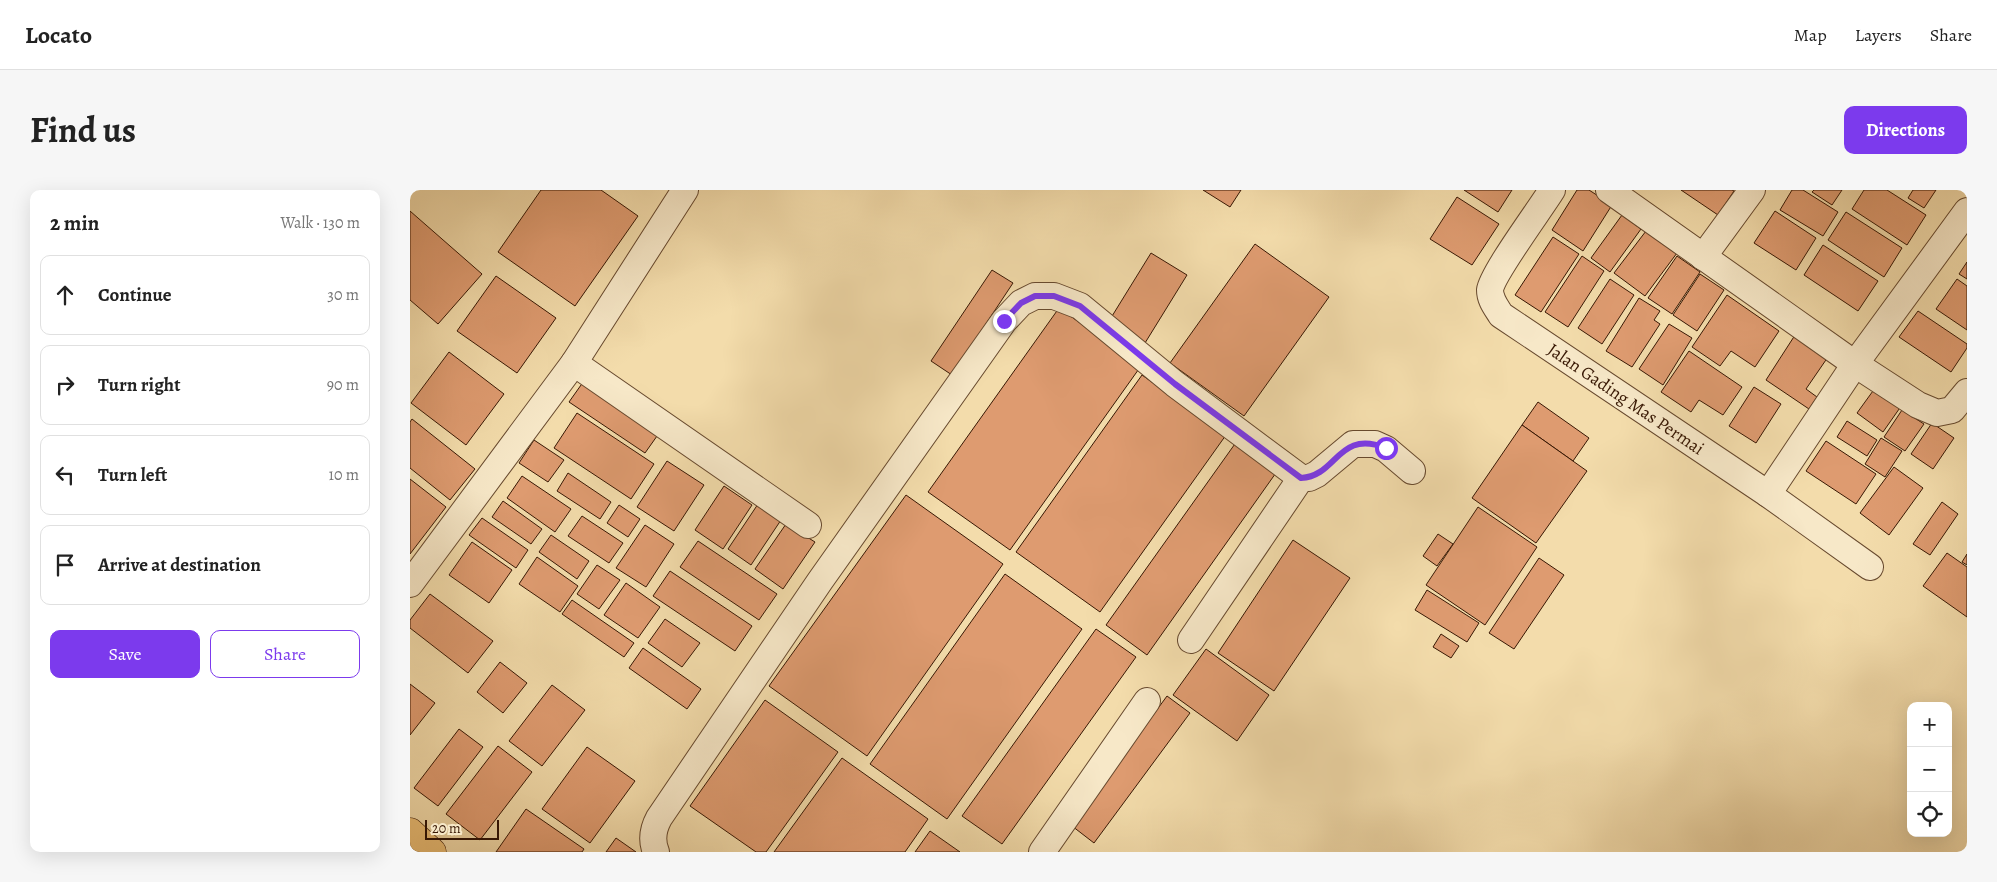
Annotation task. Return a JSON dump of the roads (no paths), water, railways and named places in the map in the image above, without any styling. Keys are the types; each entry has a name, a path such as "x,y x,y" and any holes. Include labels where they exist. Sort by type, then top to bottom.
{"highway":[{"path":"410,832 432,852"}],"street":[{"path":"410,584 574,363 685,190"},
{"name":"Jalan Gading Mas Permai","path":"1552,190 1504,262 1490,289 1491,299 1502,315 1768,494 1870,567"},
{"path":"1609,190 1855,364 1918,405 1937,413 1952,410 1967,392"},
{"path":"1704,257 1752,190"},
{"path":"1768,494 1855,364 1967,211"},
{"path":"656,852 653,845 653,834 659,818 820,581 1004,321 1021,303 1035,296 1054,296 1080,306 1175,384 1301,478 1309,478 1317,474 1354,444 1375,444 1386,448 1412,471"},
{"path":"574,363 808,525"},
{"path":"1191,640 1301,478"},
{"path":"1042,852 1148,700"}]}
